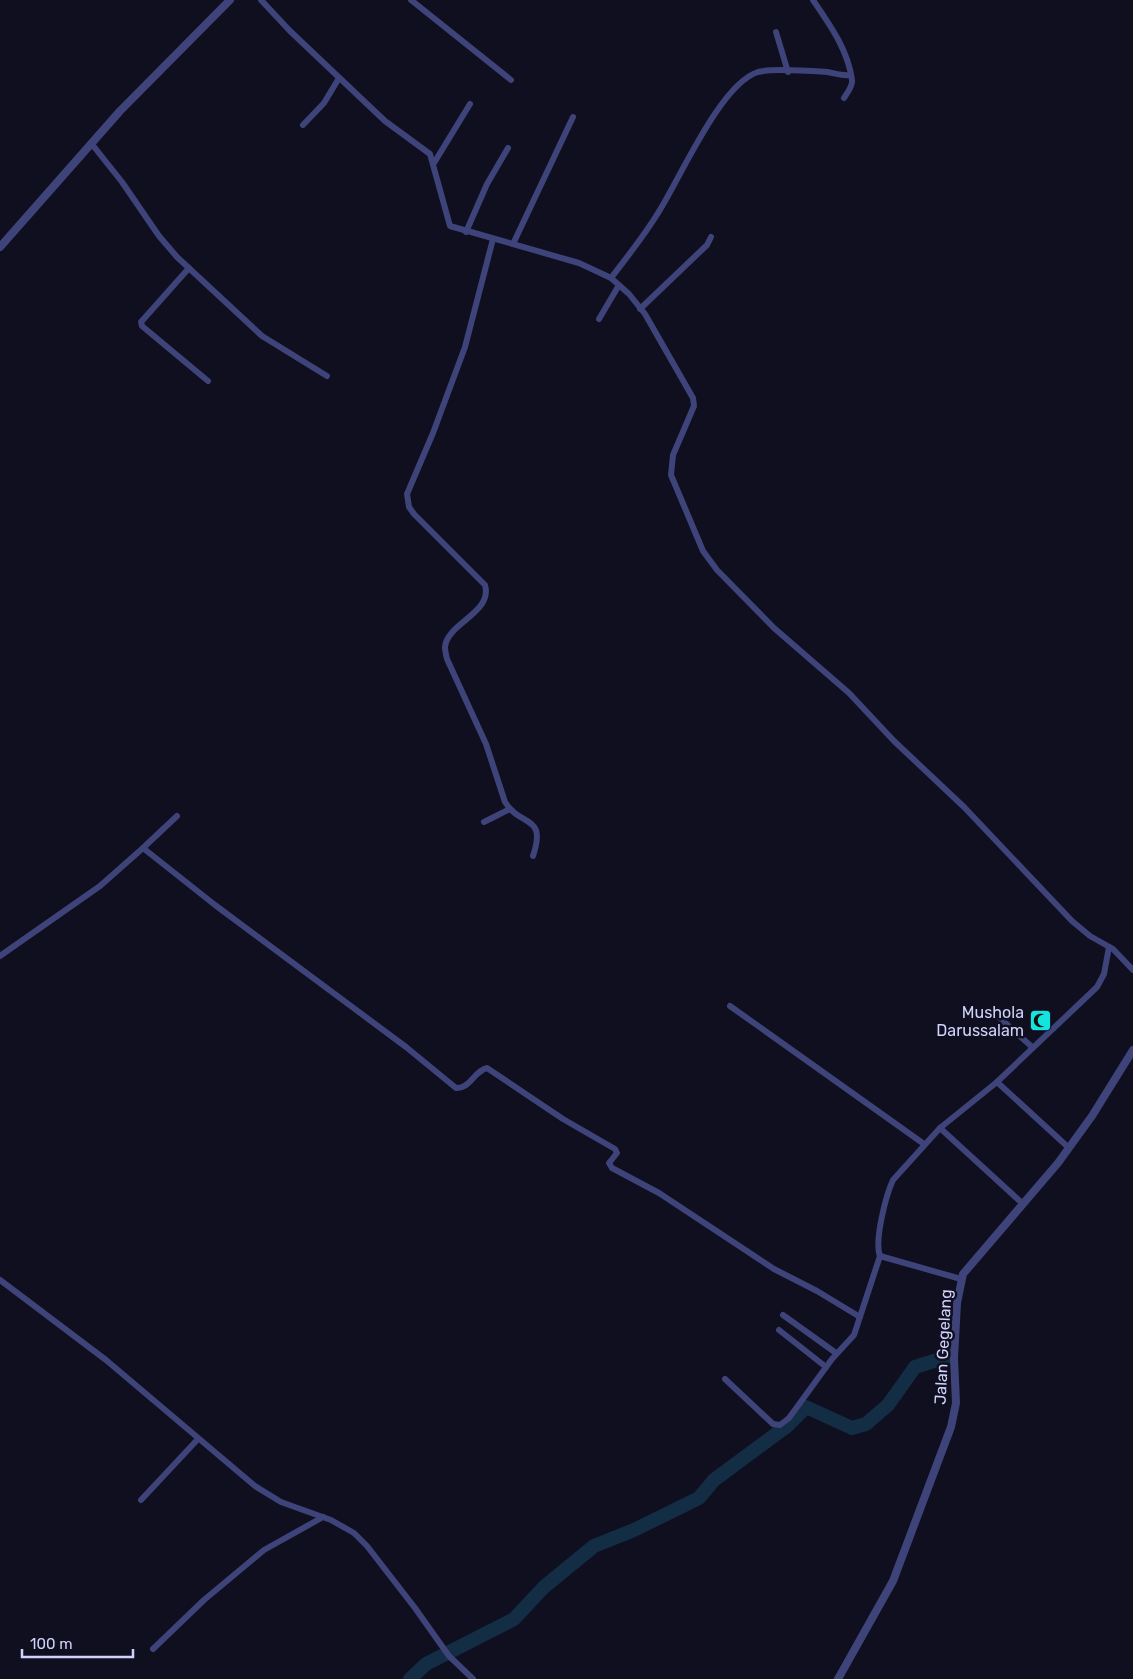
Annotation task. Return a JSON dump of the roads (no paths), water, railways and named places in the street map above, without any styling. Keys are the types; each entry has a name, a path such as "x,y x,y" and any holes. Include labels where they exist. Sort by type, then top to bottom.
{"street":[{"path":"0,247 120,111 230,0"},
{"path":"261,0 339,78 389,124 430,154 434,163 448,224 455,229 579,263 611,278 619,285 640,309 660,338 693,398 694,406 673,455 671,475 703,550 717,570 774,628 849,693 894,741 964,807 1072,921 1090,936 1109,947 1133,970"},
{"path":"411,0 511,80"},
{"path":"813,0 837,36 849,64 849,75 852,83 844,98"},
{"path":"776,32 788,72"},
{"path":"611,278 658,215 695,148 730,93 750,75 763,71 814,71 849,75"},
{"path":"303,124 324,103 339,78"},
{"path":"434,163 470,104"},
{"path":"513,244 573,117"},
{"path":"91,143 122,182 159,236 189,268 262,336 327,376"},
{"path":"466,232 487,184 508,148"},
{"path":"640,309 707,245 711,237"},
{"path":"493,239 465,347 434,433 407,494 414,514 485,585 488,593 484,602 451,634 445,647 447,659 486,744 500,791 510,809 530,823 537,832 538,841 533,856"},
{"path":"189,268 141,322 142,326 208,381"},
{"path":"598,318 619,285"},
{"path":"484,822 510,809"},
{"path":"0,956 100,886 177,816"},
{"path":"143,848 215,905 398,1041 456,1088 464,1087 480,1071 487,1068 563,1119 615,1149 617,1153 609,1162 612,1168 659,1193 774,1268 817,1291 860,1318"},
{"path":"725,1379 773,1424 780,1425 795,1411 836,1353 854,1334 880,1256 878,1249 890,1186 924,1144 940,1128 997,1082 1032,1047 1072,1012 1101,982 1109,947"},
{"path":"730,1006 924,1144"},
{"path":"991,1010 1032,1047"},
{"name":"Jalan Gegelang","path":"838,1679 893,1581 951,1426 956,1403 955,1344 961,1279 965,1270 1069,1148 1092,1116 1133,1050"},
{"path":"997,1082 1069,1148"},
{"path":"940,1128 1023,1204"},
{"path":"880,1256 961,1279"},
{"path":"0,1280 106,1360 198,1439 272,1497 348,1528 367,1546 447,1653 473,1679"},
{"path":"783,1315 836,1353"},
{"path":"779,1330 826,1367"},
{"path":"141,1500 198,1439"},
{"path":"153,1649 204,1600 264,1550 322,1517"}],"waterway":[{"path":"410,1679 426,1664 514,1619 544,1587 594,1546 634,1530 699,1498 714,1480 787,1426 806,1407 852,1428 866,1424 888,1405 915,1367 950,1356"}],"place":[{"name":"Mushola Darussalam","path":"1040,1021"}]}
